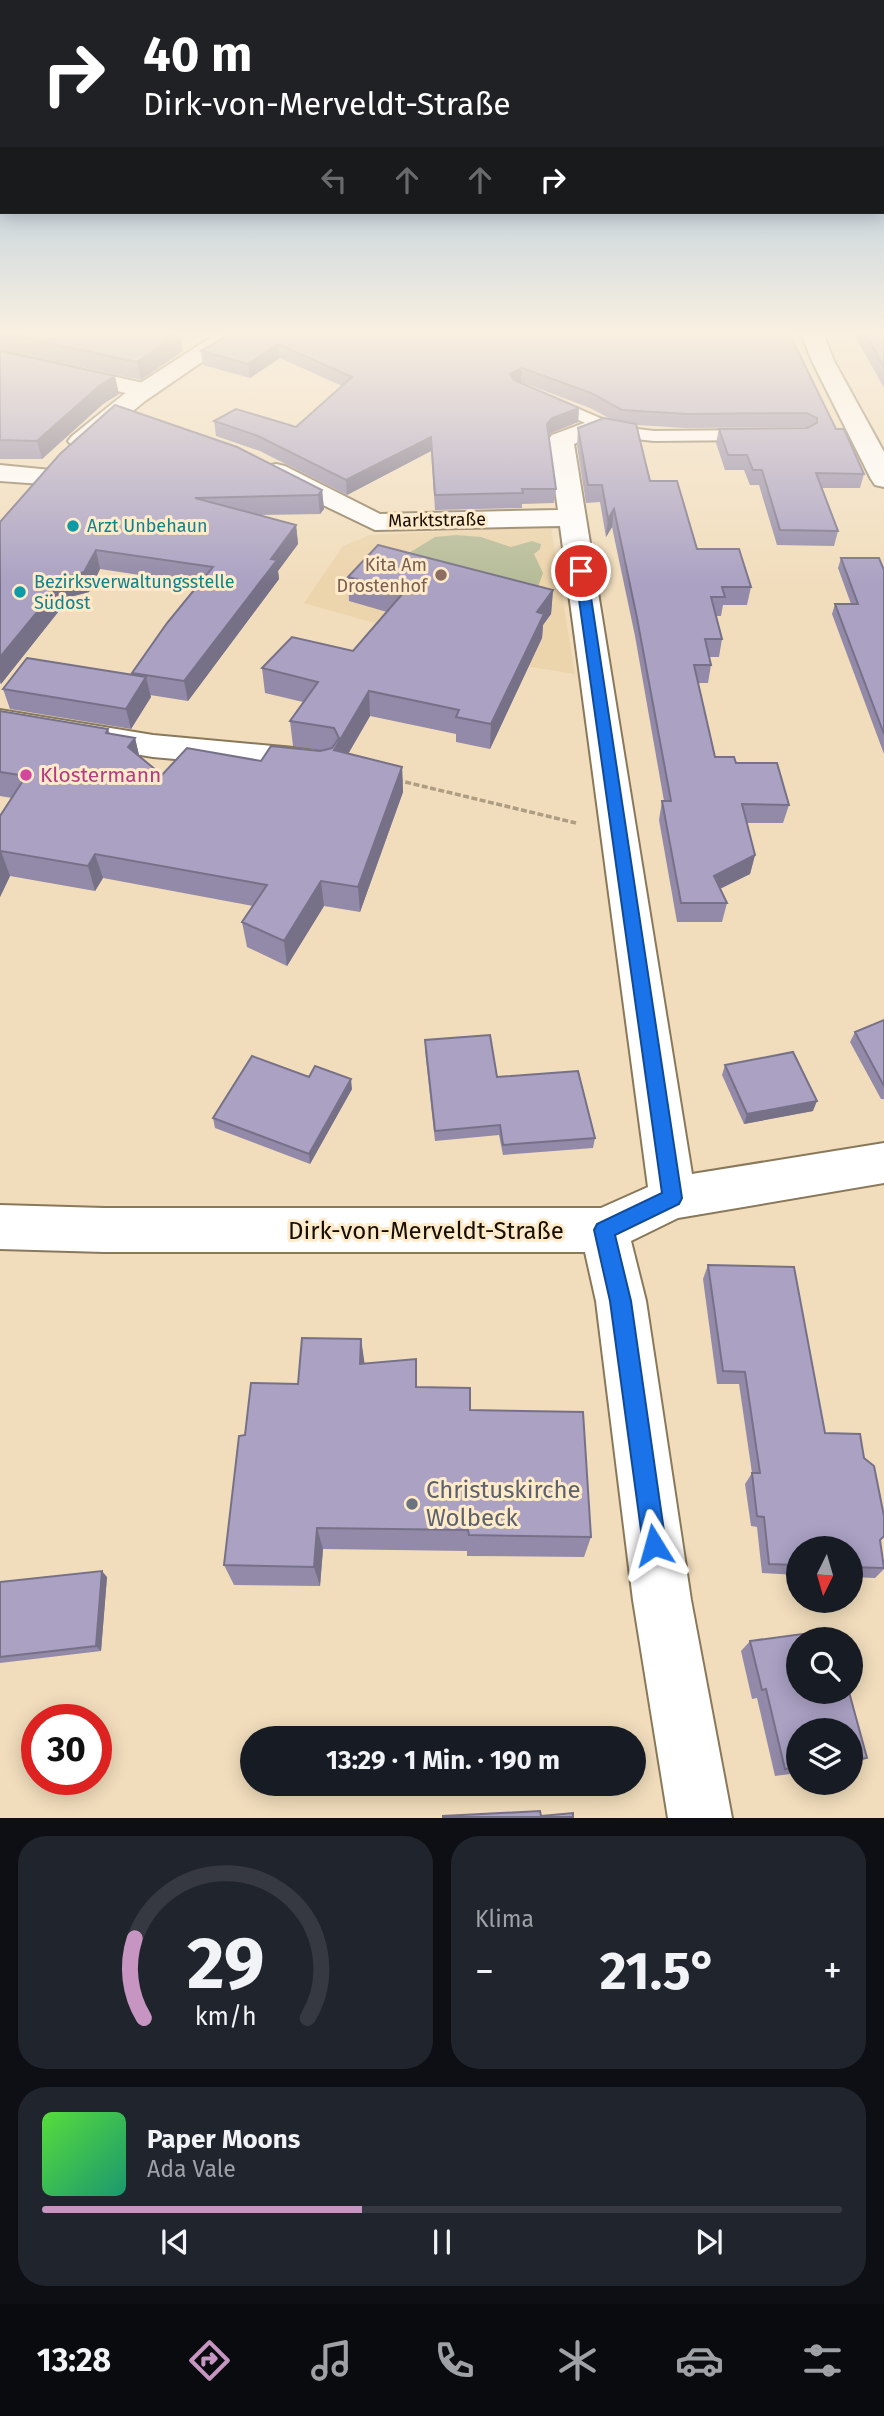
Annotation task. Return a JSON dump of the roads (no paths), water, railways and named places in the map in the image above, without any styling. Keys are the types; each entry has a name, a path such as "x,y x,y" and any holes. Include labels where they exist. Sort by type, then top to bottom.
{"street":[{"path":"0,473 34,486 126,416"},
{"path":"853,416 884,479"},
{"path":"598,425 561,440 673,1198"},
{"name":"Marktstraße","path":"250,458 375,522 573,518"},
{"path":"0,721 153,746 322,762"},
{"name":"Dirk-von-Merveldt-Straße","path":"0,1227 131,1230 604,1230 673,1198 884,1163"},
{"path":"604,1230 621,1301 662,1600 700,1818"}],"lane":[{"path":"586,416 598,425 617,432 654,436 777,435"}],"place":[{"name":"Arzt Unbehaun","path":"73,526"},
{"name":"Kita Am Drostenhof","path":"441,575"},
{"name":"Bezirksverwaltungsstelle Südost","path":"20,592"},
{"name":"Klostermann","path":"26,775"},
{"name":"Christuskirche Wolbeck","path":"412,1504"}]}
